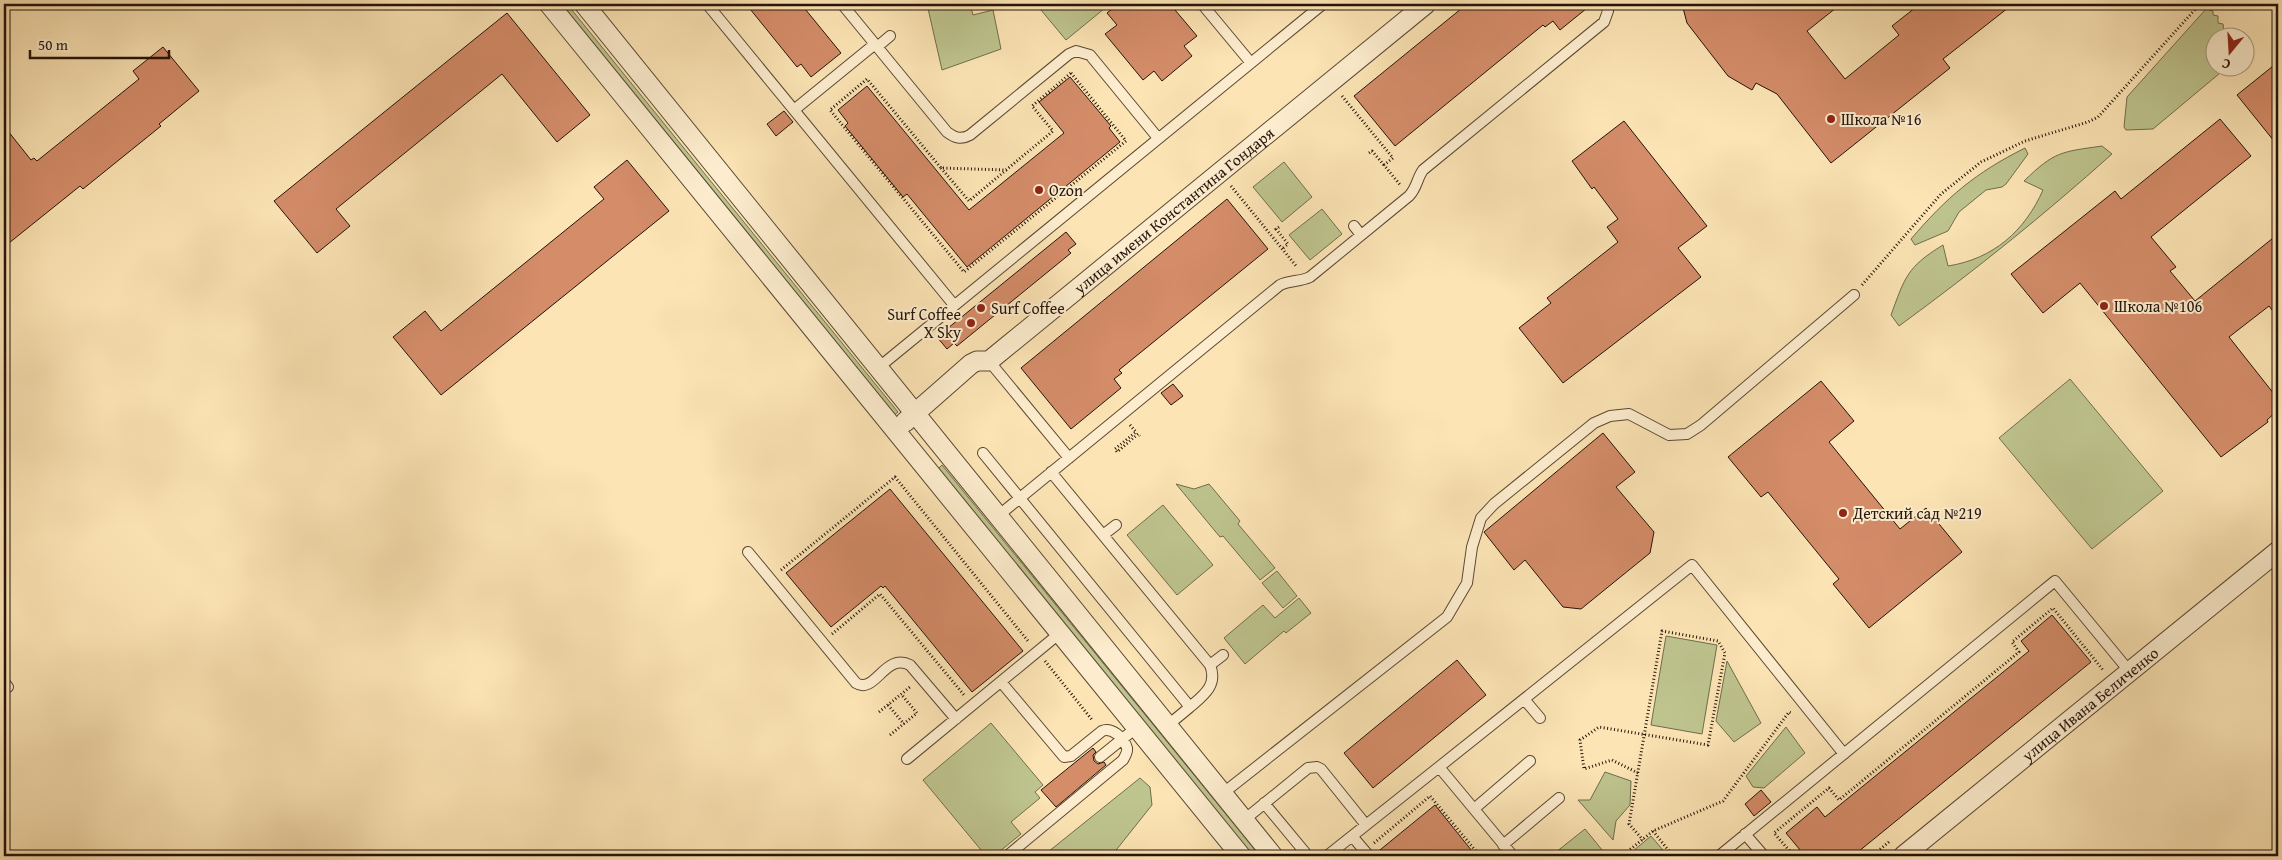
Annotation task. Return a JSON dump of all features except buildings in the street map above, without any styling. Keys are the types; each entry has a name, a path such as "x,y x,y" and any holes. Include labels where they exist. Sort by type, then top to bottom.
{"street":[{"path":"549,4 1241,856"},
{"path":"584,4 1273,856"},
{"name":"улица имени Константина Гондаря","path":"896,429 971,364 977,361 989,361 1426,4"},
{"name":"улица Ивана Беличенко","path":"1903,856 2278,551"}],"lane":[{"path":"707,4 954,305"},
{"path":"842,4 947,132 955,138 964,139 970,135 1069,54 1076,51 1090,55 1158,138"},
{"path":"1202,4 1251,63"},
{"path":"878,368 1323,4"},
{"path":"998,516 1280,285 1307,279 1409,196 1415,190 1423,170 1604,22 1608,11 1605,4"},
{"path":"794,110 890,36"},
{"path":"1354,226 1361,235"},
{"path":"1222,794 1447,617 1467,583 1472,547 1480,518 1494,504 1594,423 1610,416 1629,414 1669,434 1687,434 1701,425 1854,295"},
{"path":"989,361 1069,458"},
{"path":"983,453 1190,707"},
{"path":"1051,472 1210,665 1214,674 1208,693 1168,726"},
{"path":"1103,535 1116,525"},
{"path":"748,552 856,683 867,685 894,662 905,662 910,665 956,719"},
{"path":"1328,856 1692,565 1844,754"},
{"path":"1719,856 2055,581 2130,672"},
{"path":"907,760 1060,633"},
{"path":"1210,665 1223,655"},
{"path":"1001,682 1064,757 1071,756 1107,728 1112,730 1127,747 1127,754 1123,760 1007,856"},
{"path":"1524,698 1540,718"},
{"path":"1100,757 1136,728"},
{"path":"1474,809 1530,762"},
{"path":"1244,820 1308,768 1317,767 1366,825"},
{"path":"1440,767 1513,856"},
{"path":"1503,845 1559,798"},
{"path":"1264,803 1308,856"},
{"path":"1745,834 1764,856"},
{"path":"1352,836 1372,854"},
{"path":"4,853 7,856"}],"path":[{"path":"4,12 13,4"},
{"path":"1854,295 1941,194 1981,162 2025,141 2088,122 2098,117 2200,4"},
{"path":"1071,73 1126,141 964,272 830,110 867,79 969,201 1006,170 1053,131 1032,106 1071,73"},
{"path":"1331,82 1393,158 1384,165"},
{"path":"1369,153 1372,151 1409,196"},
{"path":"941,168 1006,170"},
{"path":"1219,173 1307,279"},
{"path":"1279,227 1276,229 1288,244 1282,249"},
{"path":"1136,432 1114,449 1116,452 1138,434 1140,436"},
{"path":"784,579 779,572 895,477 1102,731"},
{"path":"825,628 831,635 880,594 968,700"},
{"path":"1794,856 1774,833 1829,788 1838,800 1846,794 2019,652 2012,642 2052,608 2102,670"},
{"path":"1638,773 1612,760 1584,769 1580,740 1599,727 1645,734 1708,746 1725,653 1718,641 1662,630 1645,734 1629,824 1642,840"},
{"path":"890,735 917,712 901,694"},
{"path":"888,705 904,724"},
{"path":"1622,856 1653,831 1723,801 1789,712 1796,719"},
{"path":"1372,854 1371,845 1430,796 1480,856"},
{"path":"1653,831 1673,856"}],"green space":[{"path":"559,4 567,4 898,412 893,416"},
{"path":"927,4 970,4 973,15 993,10 1001,49 942,70"},
{"path":"1036,4 1110,4 1066,40"},
{"path":"2206,9 2213,11 2213,15 2218,16 2218,23 2223,24 2224,28 2204,28 2204,78 2214,78 2153,129 2126,130 2124,127 2127,97"},
{"path":"2102,146 2112,154 2008,243 1899,326 1891,315 1904,282 1914,267 1943,245 1948,266 1979,257 1993,250 2006,241 2027,218 2043,190 2024,181 2051,158 2059,154"},
{"path":"2025,148 2028,154 2006,184 2002,187 1986,190 1959,212 1948,231 1915,245 1911,239 1950,198 1991,167"},
{"path":"1284,162 1312,197 1282,222 1253,187"},
{"path":"1322,209 1342,234 1310,260 1289,235"},
{"path":"2070,379 2163,491 2092,549 1999,438"},
{"path":"942,465 1260,856 1251,856 937,470"},
{"path":"1176,484 1194,489 1209,484 1240,521 1238,524 1275,568 1260,580 1223,536 1220,537"},
{"path":"1163,505 1213,565 1177,595 1127,535"},
{"path":"1277,571 1297,596 1283,608 1262,583"},
{"path":"1299,598 1311,613 1286,633 1284,631 1245,664 1224,638 1263,605 1275,618"},
{"path":"1666,636 1717,645 1702,734 1651,725"},
{"path":"1727,661 1761,723 1734,742 1716,721"},
{"path":"991,723 1043,785 1035,792 1040,798 1011,822 1021,834 994,856 986,856 923,780"},
{"path":"1786,727 1805,753 1764,788 1753,787 1746,776"},
{"path":"1605,772 1631,781 1630,805 1616,821 1613,840 1578,800 1590,800"},
{"path":"1140,778 1150,787 1152,805 1113,854 1108,856 1043,856"},
{"path":"1585,829 1607,856 1551,856"},
{"path":"1651,836 1668,856 1627,856"}],"place":[{"name":"Школа №16","path":"1831,119"},
{"name":"Ozon","path":"1039,190"},
{"name":"Школа №106","path":"2104,306"},
{"name":"Surf Coffee","path":"981,308"},
{"name":"Surf Coffee X Sky","path":"971,323"},
{"name":"Детский сад №219","path":"1843,513"}]}
